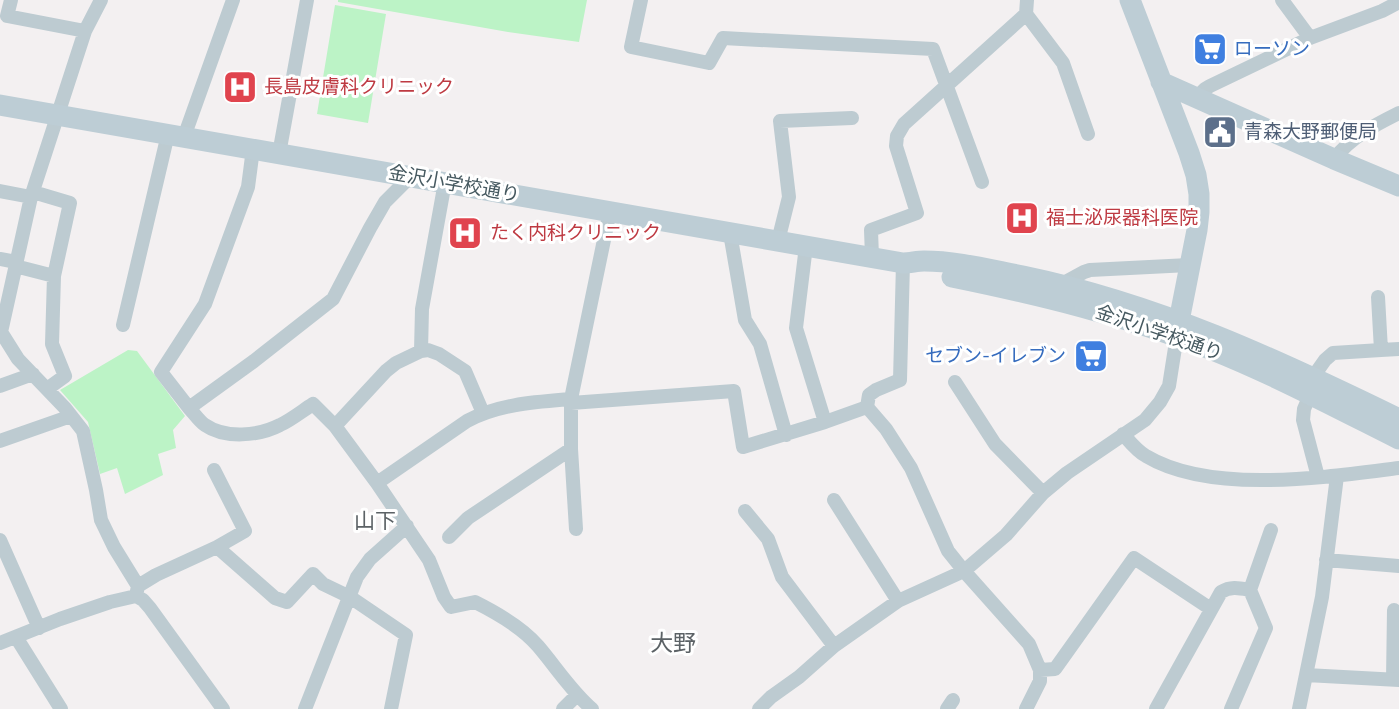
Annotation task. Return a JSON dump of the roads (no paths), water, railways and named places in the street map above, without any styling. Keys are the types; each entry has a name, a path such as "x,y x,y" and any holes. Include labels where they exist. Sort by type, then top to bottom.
{"street":[{"path":"11,0 4,15 85,31"},
{"path":"101,0 85,31 32,194 1,331 18,359 83,431 100,520 137,591 223,709"},
{"path":"122,325 176,135 233,0"},
{"path":"279,154 307,0"},
{"path":"641,0 631,47 709,63 723,38 933,49 982,182"},
{"path":"759,709 834,646 898,601 964,571 1006,535 1043,493 1067,473 1144,420 1165,394 1171,378 1197,230 1199,194 1192,164 1132,0"},
{"path":"1282,0 1310,38"},
{"path":"1196,97 1210,86 1310,38 1379,6 1399,2"},
{"path":"872,257 871,230 917,213 896,146 897,136 904,124 947,86 1027,7 1063,62 1088,134"},
{"path":"1161,82 1399,186"},
{"name":"金沢小学校通り","path":"0,105 905,263 922,271 1040,296 1113,316 1178,328"},
{"path":"1334,159 1356,137 1399,113"},
{"path":"778,241 789,197 780,121 852,118"},
{"path":"253,149 248,187 205,303 161,372 204,424 232,434 251,434 280,426 313,404 335,426 407,526 429,560 444,597 451,607 475,602 513,624 537,644 577,695 592,709"},
{"path":"189,408 333,299 385,202 411,176"},
{"path":"421,351 422,309 445,182"},
{"path":"0,191 32,194 70,203 54,276 52,344 65,376 47,389"},
{"path":"576,529 571,401 610,211"},
{"path":"730,233 745,320 760,344 786,435"},
{"path":"806,246 796,328 825,422"},
{"path":"0,258 54,276"},
{"name":"金沢小学校通り","path":"905,263 923,261 970,266 1062,284 1178,328 1248,348 1399,439"},
{"path":"867,407 869,396 876,390 900,380 905,263"},
{"path":"1062,284 1090,270 1189,265"},
{"path":"1378,297 1381,350"},
{"path":"1318,477 1303,420 1311,386 1325,360 1334,353 1399,349"},
{"path":"335,426 386,371 396,363 428,350 465,370 483,413"},
{"path":"0,386 33,374"},
{"path":"955,382 995,444 1043,493"},
{"name":"金沢小学校通り","path":"1311,386 1399,419"},
{"path":"377,483 467,421 483,413 529,402 734,391 743,447 867,407"},
{"path":"867,407 886,429 911,468 948,551 1029,644 1040,670 1040,681 1026,709"},
{"path":"0,441 71,416"},
{"path":"1122,434 1143,455 1169,467 1223,478 1257,480 1337,476 1399,468"},
{"path":"449,537 468,518 571,449"},
{"path":"0,643 137,591 156,575 245,531 214,470"},
{"path":"1299,709 1322,597 1337,476"},
{"path":"834,500 898,601"},
{"path":"745,511 768,539 782,577 834,646"},
{"path":"305,709 357,577 370,559 407,526"},
{"path":"1231,709 1266,628 1250,590 1271,530"},
{"path":"0,540 39,628"},
{"path":"217,547 275,598 287,602 313,574 323,584 350,597 406,635 391,709"},
{"path":"1040,670 1055,669 1134,558 1211,609"},
{"path":"1326,560 1399,566"},
{"path":"1156,709 1221,592 1228,588 1250,590"},
{"path":"1306,675 1396,680 1394,610"},
{"path":"16,637 61,709"},
{"path":"563,709 577,695"}],"place":[{"name":"ローソン","path":"1210,49"},
{"name":"長島皮膚科クリニック","path":"240,87"},
{"name":"青森大野郵便局","path":"1220,132"},
{"name":"福士泌尿器科医院","path":"1022,218"},
{"name":"たく内科クリニック","path":"465,233"},
{"name":"セブン-イレブン","path":"1091,356"}],"district":[{"name":"山下","path":"375,521"},
{"name":"大野","path":"673,643"}]}
